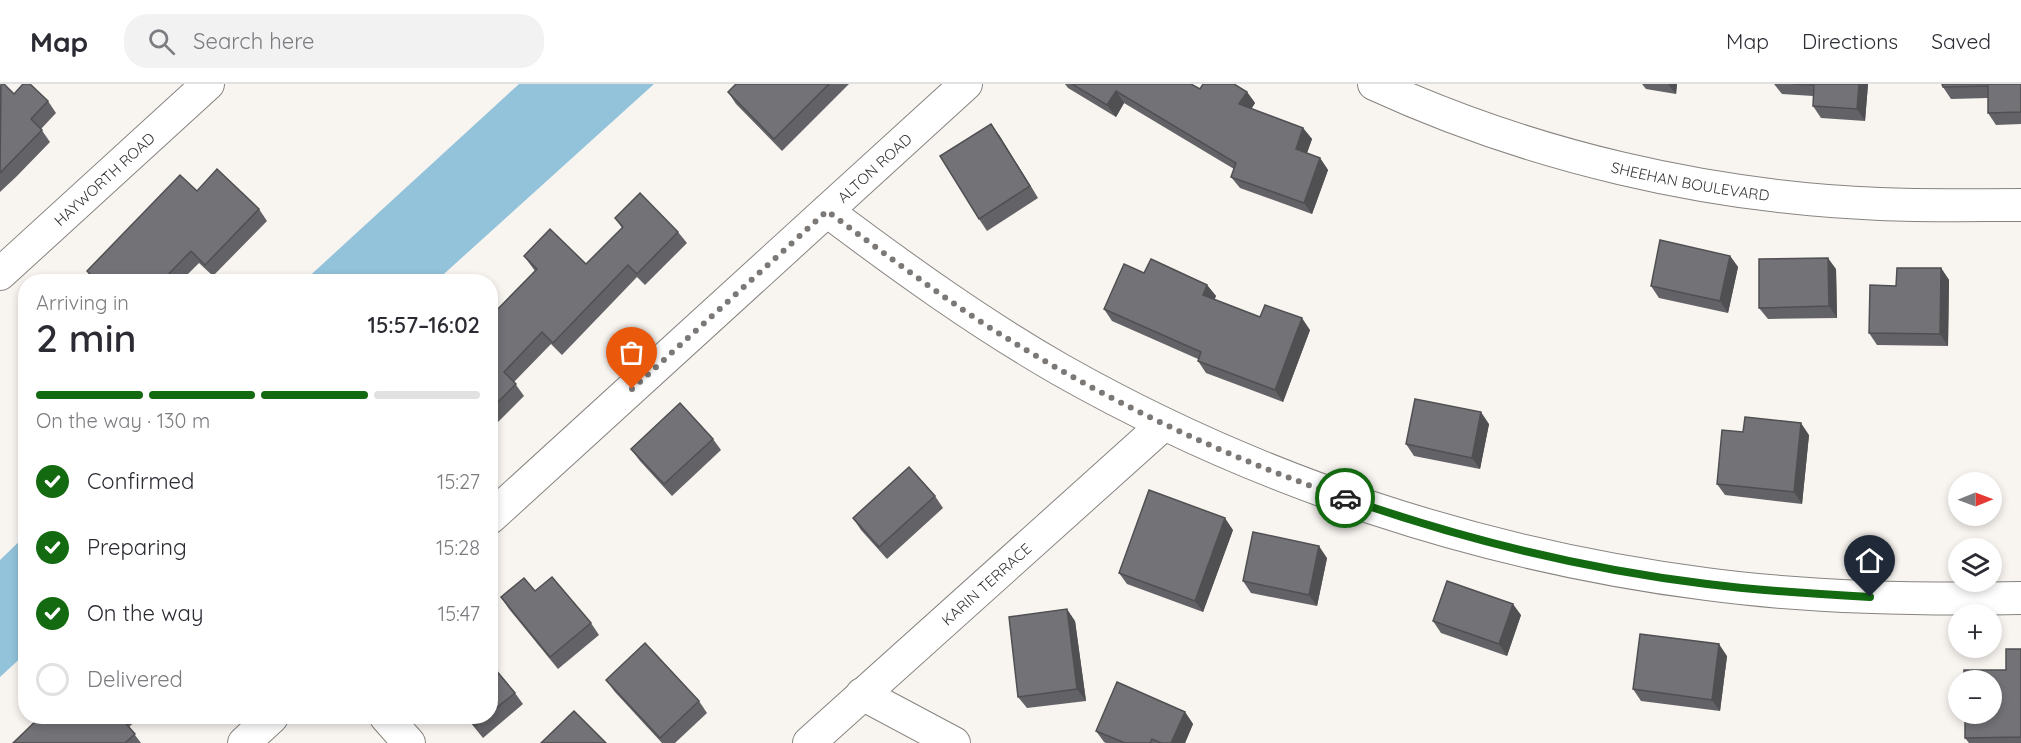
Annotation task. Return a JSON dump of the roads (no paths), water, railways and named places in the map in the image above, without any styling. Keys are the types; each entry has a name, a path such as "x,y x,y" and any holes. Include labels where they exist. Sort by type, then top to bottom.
{"street":[{"name":"HAYWORTH ROAD","path":"0,273 208,84"},
{"name":"ALTON ROAD","path":"498,511 966,84"},
{"name":"SHEEHAN BOULEVARD","path":"1374,84 1495,132 1589,160 1685,182 1782,196 1879,204 2021,204"},
{"path":"827,211 902,268 980,321 1061,370 1164,424 1250,462 1368,507 1499,544 1612,569 1705,584 1799,594 1893,599 2021,598"},
{"name":"KARIN TERRACE","path":"809,743 1164,424"},
{"path":"862,694 954,743"},
{"path":"244,743 264,724"},
{"path":"392,724 409,743"}],"water":[{"path":"519,84 654,84 444,274 312,274"},
{"path":"18,543 18,660 0,677 0,560"}]}
